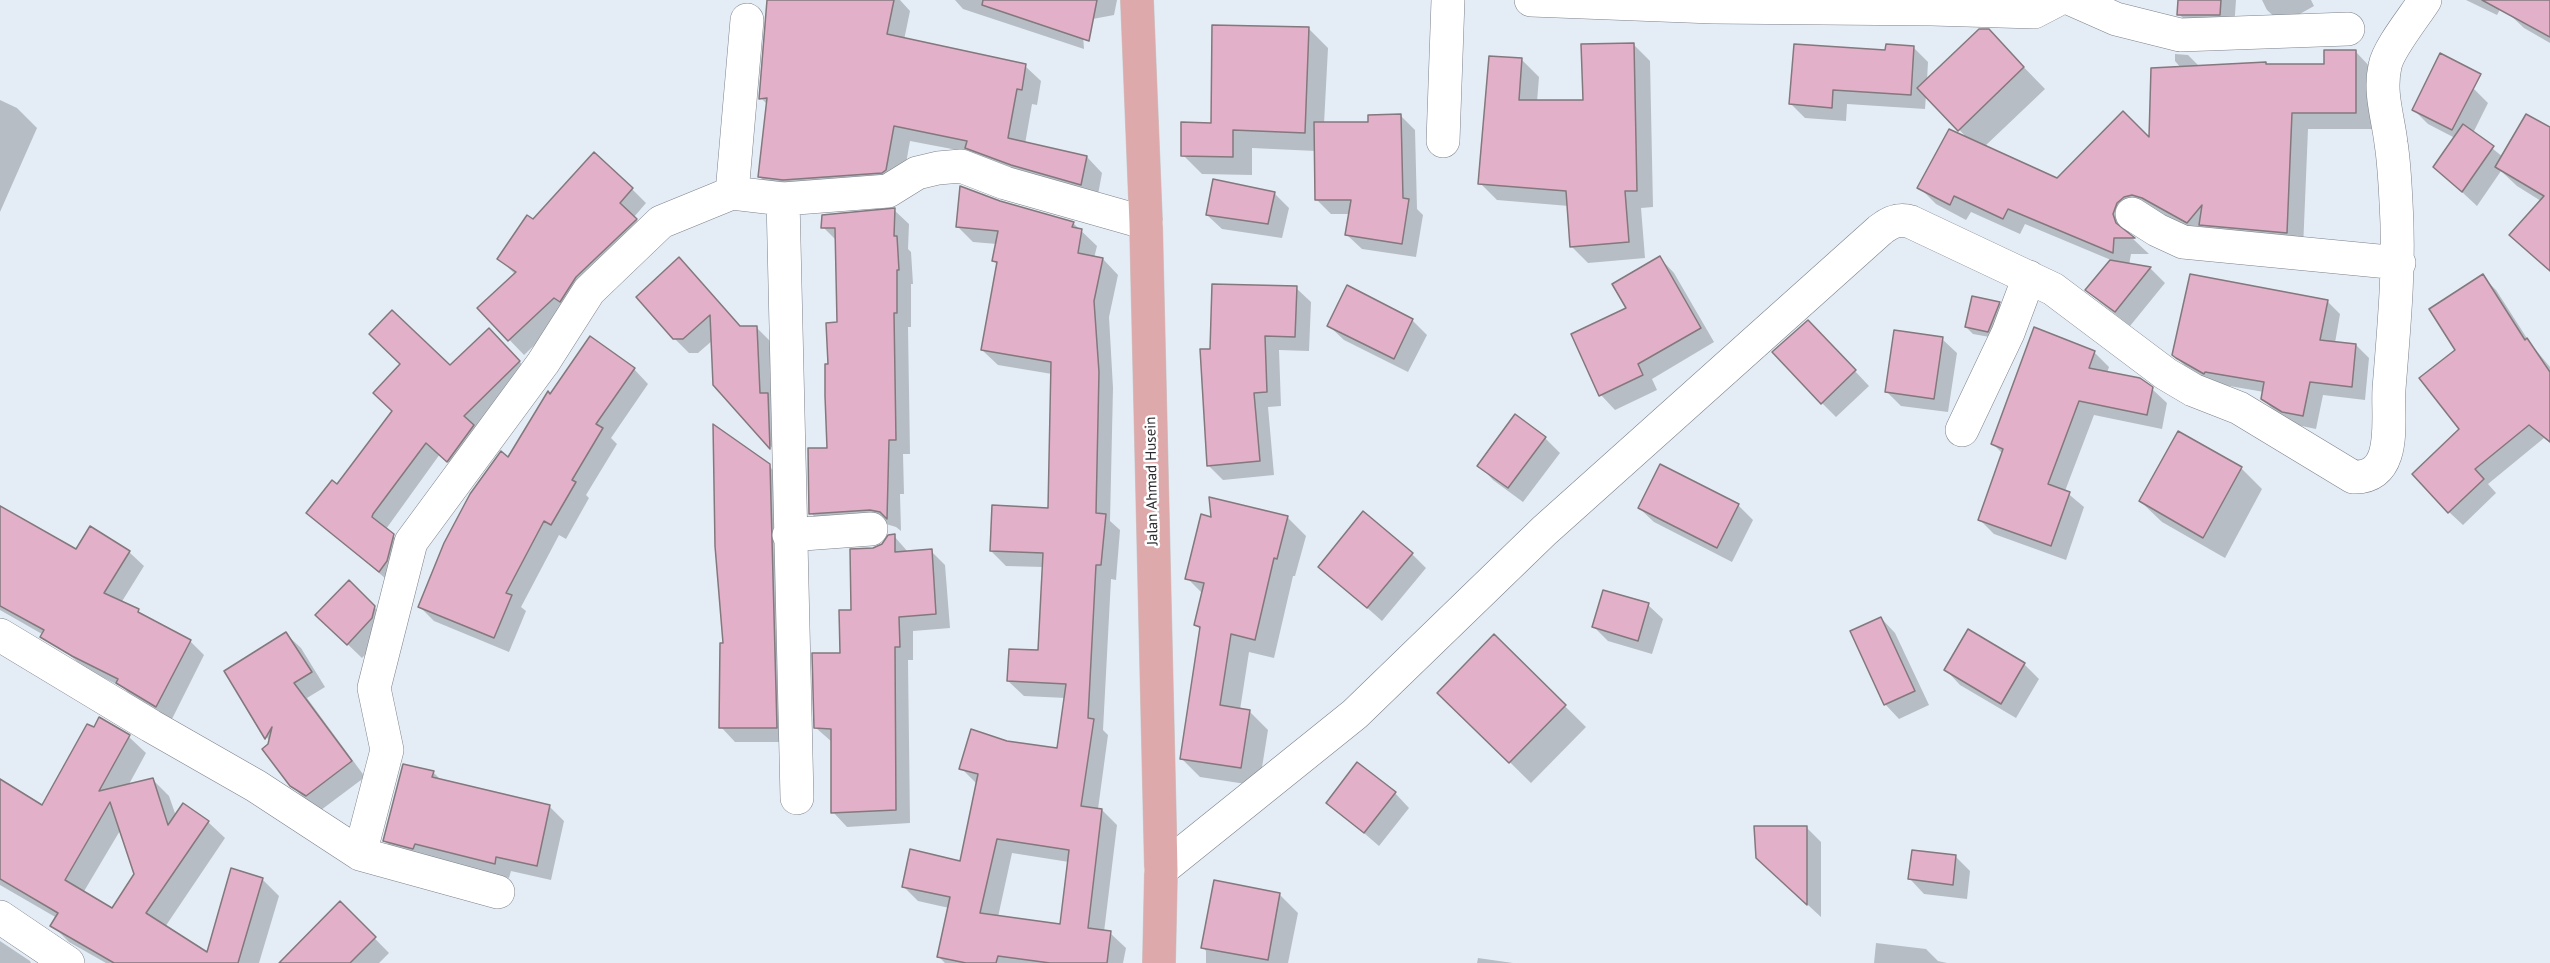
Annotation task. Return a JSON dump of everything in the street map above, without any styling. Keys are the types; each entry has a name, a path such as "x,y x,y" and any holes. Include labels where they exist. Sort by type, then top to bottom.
{"main road":[{"name":"Jalan Ahmad Husein","path":"1137,0 1146,223 1161,870 1159,963"}],"street":[{"path":"1443,141 1448,0"},
{"path":"1531,0 1932,5 2034,12 2057,0"},
{"path":"2073,0 2123,10 2180,35 2348,29"},
{"path":"1161,870 1355,714 1544,531 1885,226 1903,219 2053,289 2166,374 2193,390 2239,408 2353,477 2365,477 2385,459 2389,442 2388,401 2399,263 2391,141 2382,98 2385,64 2425,0"},
{"path":"732,193 747,20"},
{"path":"360,854 387,750 374,688 411,542 543,363 589,291 661,222 732,193 783,199 888,191 917,173 961,166 1005,183 1146,223"},
{"path":"783,199 796,798"},
{"path":"2132,214 2157,230 2183,242 2399,263"},
{"path":"1962,430 2008,333 2029,277"},
{"path":"789,535 870,529"},
{"path":"0,635 131,715 256,786 360,854 498,892"},
{"path":"0,916 68,963"}],"building":[{"path":"767,0 894,0 887,34 1026,64 1022,90 1017,89 1008,138 1087,156 1081,185 1011,165 965,148 967,141 894,126 886,170 882,173 783,180 758,177 767,98 759,99"},
{"path":"983,0 1097,0 1089,41 982,5"},
{"path":"2178,0 2221,0 2220,15 2177,15"},
{"path":"2482,0 2550,0 2550,37"},
{"path":"1212,25 1309,27 1305,133 1233,130 1233,157 1181,156 1181,122 1211,123"},
{"path":"1979,29 1989,29 2024,67 1958,131 1917,88"},
{"path":"1634,43 1637,191 1625,191 1629,242 1570,247 1566,191 1478,184 1489,56 1522,58 1519,100 1583,100 1581,44"},
{"path":"1794,44 1885,50 1886,44 1914,46 1911,95 1833,90 1832,108 1789,104"},
{"path":"2324,50 2356,50 2356,113 2292,113 2287,233 2199,225 2202,205 2187,223 2142,198 2132,195 2124,197 2117,203 2113,214 2116,223 2135,238 2114,238 2113,253 2008,209 2003,219 1954,196 1950,205 1917,188 1949,129 2057,178 2123,111 2149,137 2151,68 2266,62 2266,64 2324,64"},
{"path":"2440,53 2481,74 2452,130 2412,110"},
{"path":"1401,114 1403,198 1409,199 1402,244 1345,235 1351,200 1315,200 1314,122 1368,122 1368,115"},
{"path":"2526,114 2550,127 2550,271 2509,235 2544,196 2495,167"},
{"path":"2463,124 2494,146 2462,192 2433,167"},
{"path":"594,152 633,188 620,203 637,219 576,277 560,302 554,298 508,341 477,308 516,272 497,259 527,215 533,219"},
{"path":"1213,179 1275,192 1268,224 1206,215"},
{"path":"960,186 1000,201 1074,222 1072,227 1082,229 1078,253 1103,258 1094,301 1099,372 1096,513 1106,514 1101,565 1096,565 1088,718 1094,719 1081,806 1102,809 1088,928 1111,931 1107,963 1050,963 998,956 996,963 966,963 937,957 950,897 902,887 910,849 960,861 978,774 959,769 971,729 1007,741 1057,748 1066,684 1007,681 1009,649 1038,650 1043,553 990,551 992,505 1048,508 1051,362 981,350 997,262 992,261 998,231 956,227","holes":["997,839 1069,850 1060,924 980,913"]},
{"path":"895,208 894,236 897,236 899,270 897,270 897,313 894,313 896,440 889,440 887,519 880,512 870,510 809,514 808,448 827,448 826,323 837,322 835,228 821,228 822,215"},
{"path":"1660,256 1701,328 1638,364 1643,375 1599,396 1571,334 1626,308 1612,284"},
{"path":"679,257 740,326 757,326 760,393 768,393 770,449 713,385 710,315 683,339 673,339 636,297"},
{"path":"2110,260 2151,267 2115,312 2085,290"},
{"path":"2190,274 2328,300 2320,340 2356,344 2352,387 2310,382 2303,416 2282,412 2261,399 2264,382 2205,372 2204,374 2176,358 2172,355"},
{"path":"2483,274 2525,340 2527,338 2550,372 2550,442 2529,425 2475,469 2484,479 2448,513 2412,474 2459,429 2419,378 2455,350 2429,309"},
{"path":"1212,284 1297,286 1295,337 1265,336 1267,392 1254,393 1260,461 1207,466 1200,349 1210,349"},
{"path":"1347,285 1413,319 1394,359 1327,326"},
{"path":"1972,296 2000,302 1988,332 1965,327"},
{"path":"392,310 450,365 489,328 520,361 464,416 474,425 447,462 426,443 373,514 372,517 394,534 387,561 379,572 306,513 332,480 337,484 392,411 373,393 400,364 369,334"},
{"path":"1808,320 1856,370 1821,404 1772,352"},
{"path":"2034,327 2095,351 2089,368 2140,378 2153,387 2147,415 2079,401 2048,484 2070,492 2051,546 1978,520 2003,449 1991,444"},
{"path":"1894,330 1943,337 1934,399 1885,392"},
{"path":"590,336 635,368 596,424 603,428 572,480 576,482 551,525 544,521 506,593 512,595 494,638 418,607 444,543 470,494 501,451 508,457 548,391 550,394"},
{"path":"1515,414 1546,437 1508,488 1477,466"},
{"path":"713,424 770,464 777,728 719,728 720,643 723,643 715,546"},
{"path":"2178,431 2242,467 2203,538 2139,501"},
{"path":"1660,464 1739,504 1717,548 1638,508"},
{"path":"1209,497 1288,516 1277,559 1274,558 1255,640 1231,634 1220,705 1250,710 1241,768 1180,759 1200,627 1194,625 1204,583 1185,579 1201,514 1211,517"},
{"path":"0,506 76,549 90,526 130,551 104,593 139,609 138,612 191,640 156,707 116,683 118,679 40,637 44,630 0,606"},
{"path":"1363,511 1413,553 1367,608 1318,567"},
{"path":"895,534 895,552 932,549 936,614 899,617 900,647 895,647 896,810 831,813 831,729 814,728 812,653 840,653 839,610 851,610 850,549 873,548 882,544 888,535"},
{"path":"349,580 375,606 372,618 347,645 315,615"},
{"path":"1603,590 1649,603 1638,641 1592,627"},
{"path":"1881,617 1915,691 1884,705 1850,631"},
{"path":"1968,629 2025,663 2001,704 1944,670"},
{"path":"286,632 312,672 294,683 352,761 306,796 290,786 262,749 268,744 272,727 265,739 224,671"},
{"path":"1494,634 1566,705 1509,763 1437,693"},
{"path":"99,717 130,735 99,791 153,778 168,825 183,803 209,821 146,913 207,952 231,868 263,878 238,963 114,963 50,926 58,913 0,879 0,779 42,805 87,724 94,727","holes":["110,802 134,874 112,908 65,880"]},
{"path":"1357,762 1396,792 1364,833 1326,803"},
{"path":"403,764 434,771 432,777 550,805 537,866 496,857 495,864 415,844 413,849 383,841"},
{"path":"1754,826 1807,826 1807,905 1756,858"},
{"path":"1912,850 1956,855 1953,885 1908,879"},
{"path":"1214,880 1280,893 1268,960 1201,948"},
{"path":"340,901 376,937 350,963 279,963"}]}
